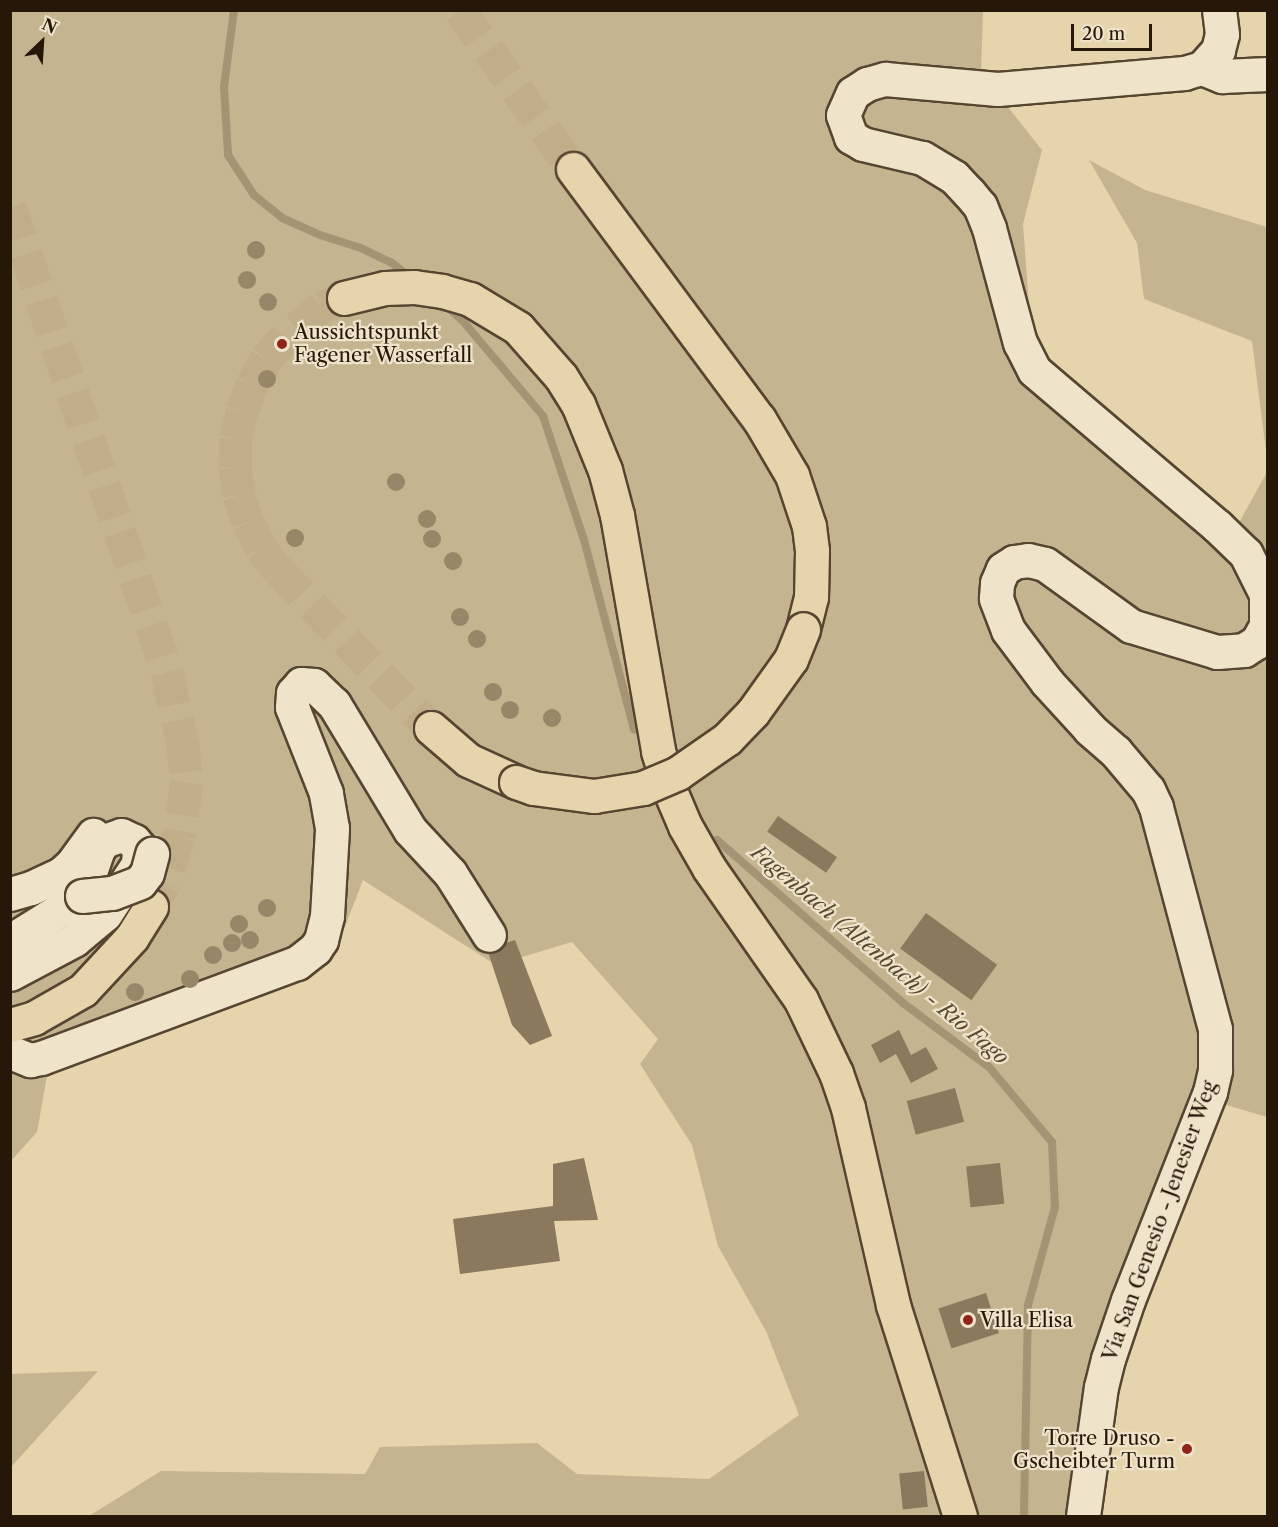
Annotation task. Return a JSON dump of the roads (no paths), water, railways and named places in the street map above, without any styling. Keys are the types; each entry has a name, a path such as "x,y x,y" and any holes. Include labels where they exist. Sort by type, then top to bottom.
{"main road":[{"path":"431,728 468,760 533,788 594,796 643,788 678,773 727,739 753,712 791,659 803,629 811,597 812,551 802,500 788,467 759,419 573,169"},
{"path":"344,298 386,288 414,287 442,291 470,299 518,328 561,377 578,404 592,432 617,515 658,751 685,826 709,868 801,1000 836,1072 848,1108 893,1305 960,1516"},
{"path":"10,1025 34,1018 83,990 126,944 151,907"}],"street":[{"path":"1219,10 1222,27 1220,42 1202,68 1222,76 1268,74"},
{"name":"Via San Genesio - Jenesier Weg","path":"1083,1516 1101,1387 1108,1359 1128,1300 1210,1092 1215,1070 1215,1029 1156,807 1148,790 1116,752 1090,729 1047,682 1008,630 996,598 997,583 1003,569 1014,562 1028,561 1045,564 1131,626 1217,652 1244,650 1257,642 1266,626 1266,594 1246,554 1217,526 1034,370 1020,343 989,228 980,206 969,193 954,177 922,158 863,144 851,137 843,115 853,93 867,84 885,79 998,89 1169,76 1202,68"},
{"path":"10,1052 30,1060 41,1058 297,963 315,949 321,940 327,916 332,828 326,793 292,707 293,693 301,684 314,685 334,704 410,830 450,873 489,934"},
{"path":"10,894 31,888 61,874 72,864 94,832 111,820 122,819 140,826 147,834 152,854 147,873 140,882 112,893 82,896 10,940"},
{"path":"10,974 74,940 105,914 138,864 139,847 134,841 121,835 104,841 98,849 82,896"}],"waterway":[{"path":"234,10 224,87 228,155 254,195 282,218 320,235 361,248 392,263 410,277"},
{"path":"444,304 462,320 543,416 584,540 634,729"},
{"name":"Fagenbach (Altenbach) - Rio Fago","path":"717,840 903,1003 989,1067 1052,1142 1055,1207 1028,1305 1024,1516"}],"tunnel":[{"path":"460,10 573,169"},
{"path":"10,207 167,672 182,739 187,782 179,836 164,884 151,907"},
{"path":"344,298 322,307 285,337 266,359 252,384 242,411 236,438 235,467 239,495 248,522 261,548 278,570 431,728"}],"place":[{"name":"Aussichtspunkt Fagener Wasserfall","path":"282,344"},
{"name":"Villa Elisa","path":"968,1320"},
{"name":"Torre Druso - Gscheibter Turm","path":"1187,1449"}]}
